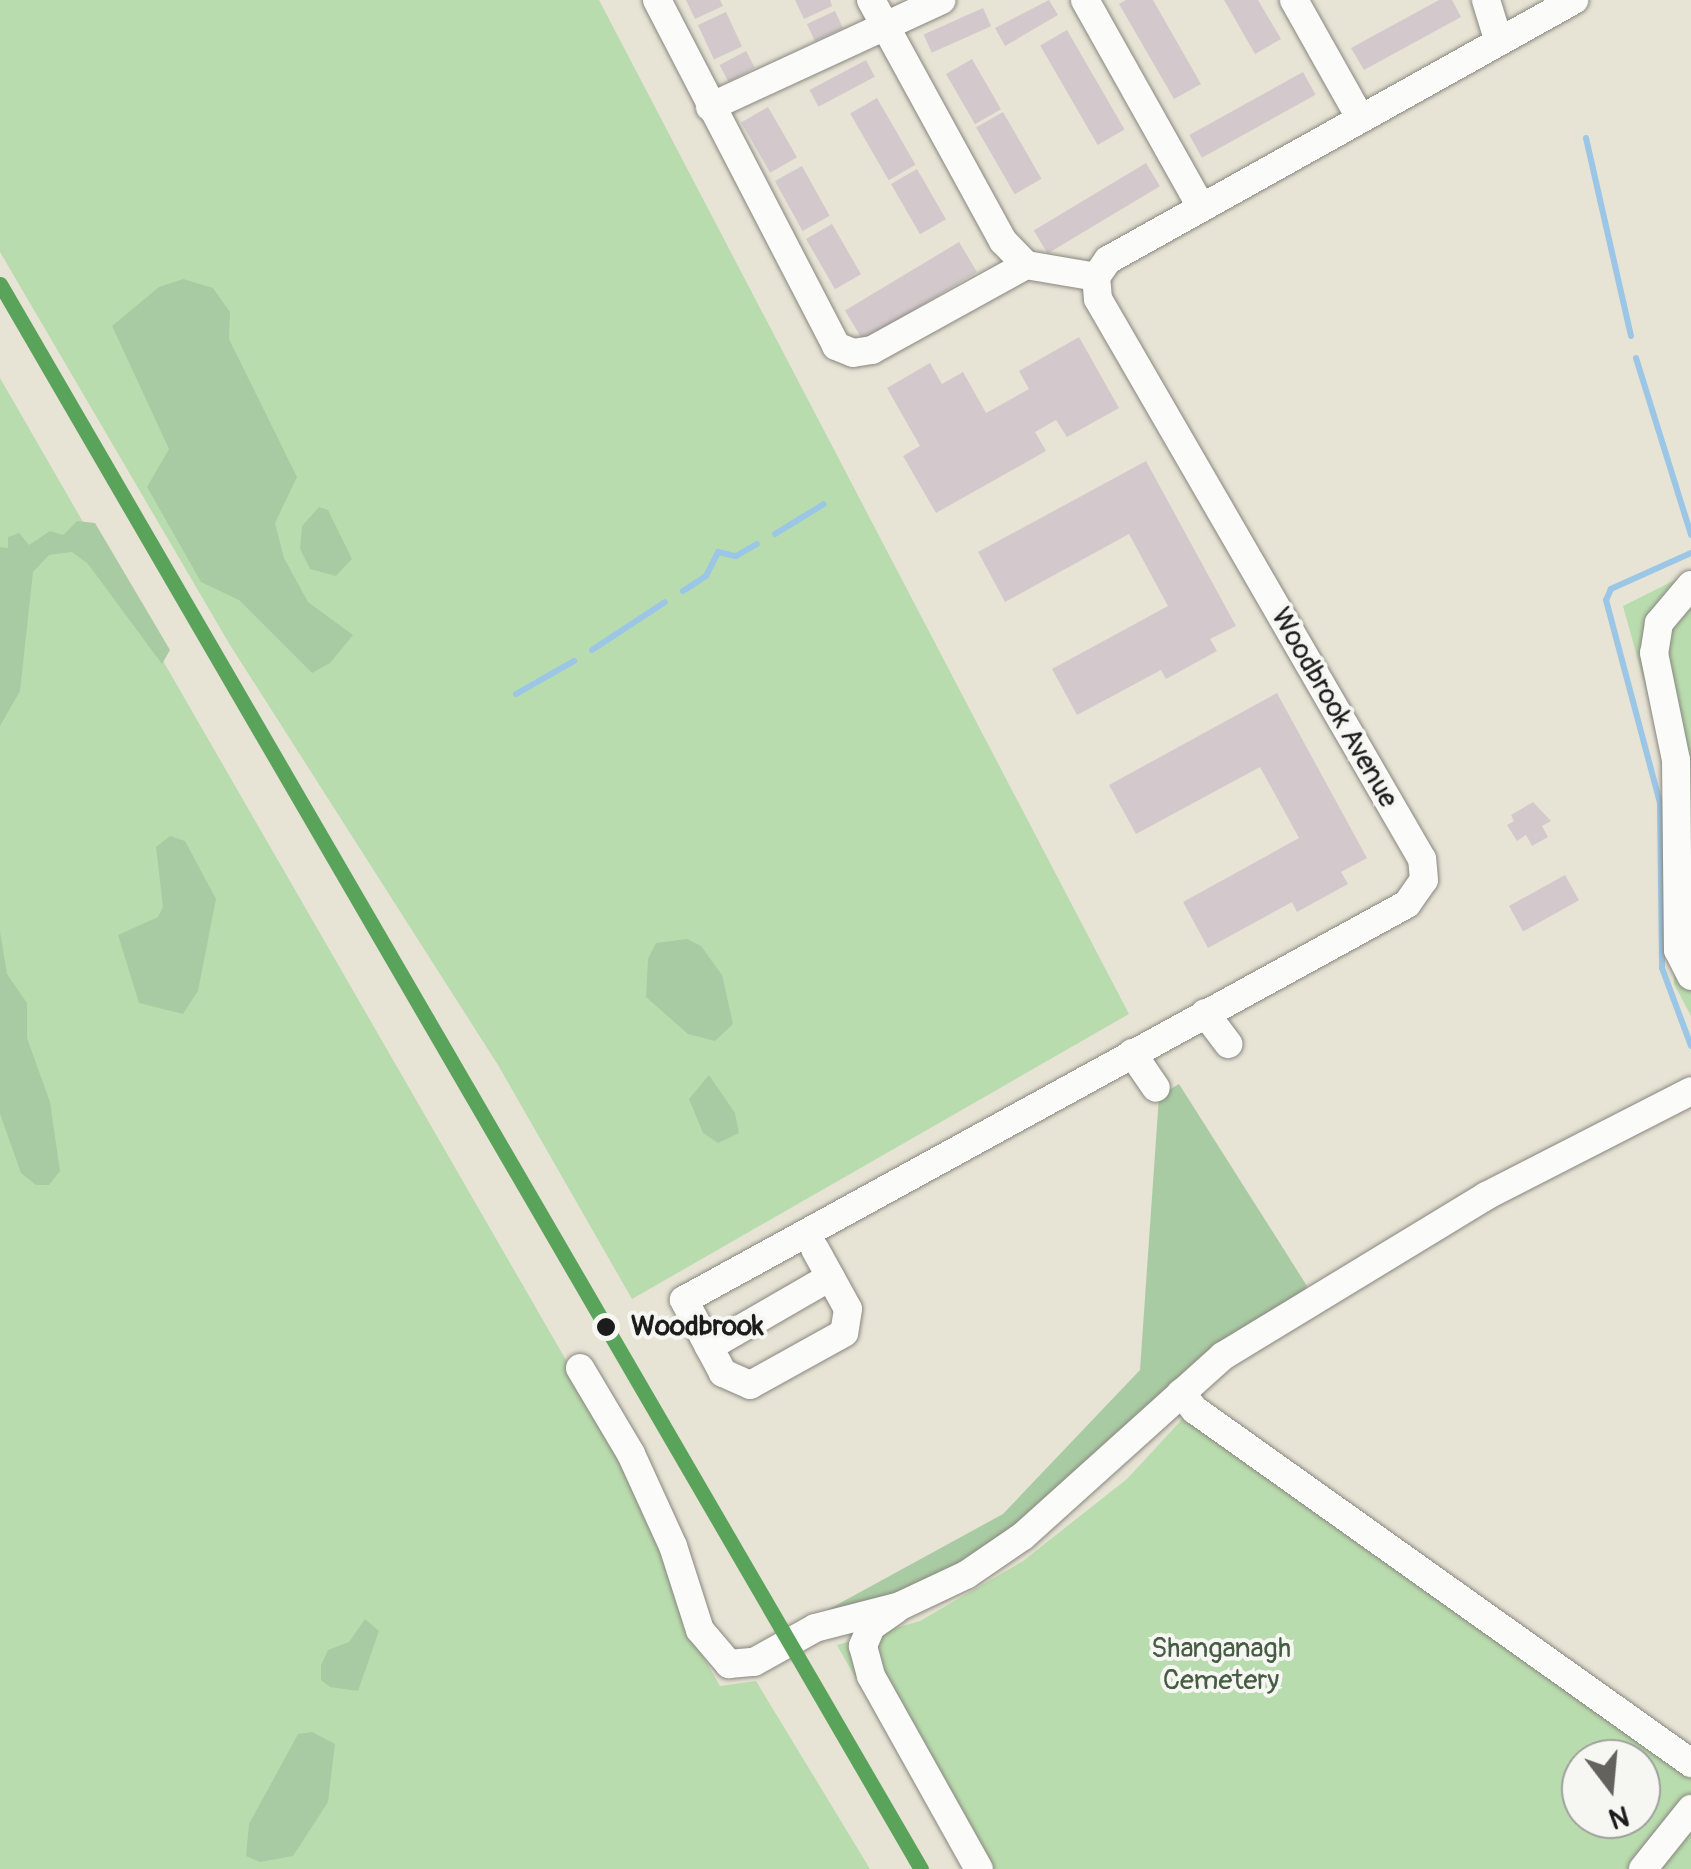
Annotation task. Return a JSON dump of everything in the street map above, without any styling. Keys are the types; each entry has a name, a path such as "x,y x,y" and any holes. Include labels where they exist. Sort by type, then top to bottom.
{"street":[{"path":"657,0 836,346 852,353 872,350 1026,265"},
{"path":"871,0 1003,242 1026,265 1096,277 1108,260 1560,3"},
{"path":"710,108 942,0"},
{"path":"1085,0 1201,207"},
{"path":"1294,0 1359,116"},
{"path":"1486,0 1498,39"},
{"name":"Woodbrook Avenue","path":"709,1347 684,1300 1407,904 1424,880 1422,859 1098,299 1096,277"},
{"path":"1691,585 1659,623 1654,652 1676,760 1678,950 1691,976"},
{"path":"1205,1014 1228,1044"},
{"path":"1132,1052 1156,1088"},
{"path":"580,1368 659,1515 700,1630 729,1664 754,1662 815,1628 900,1606 966,1575 1023,1536 1223,1356 1486,1196 1691,1090"},
{"path":"815,1250 848,1309 844,1334 750,1385 723,1373 709,1347 830,1277"},
{"path":"1181,1393 1195,1410 1691,1763"},
{"path":"900,1606 871,1627 863,1646 871,1676 979,1869"},
{"path":"1643,1869 1691,1810"}],"green space":[{"path":"0,0 599,0 1129,1014 632,1299 498,1065 230,645 0,252"},
{"path":"183,279 213,288 230,312 229,339 297,477 275,523 284,558 308,602 353,635 330,663 312,673 239,600 201,582 147,487 169,449 112,326 159,287"},
{"path":"0,378 570,1367 647,1507 687,1628 720,1686 756,1681 870,1869 0,1869"},
{"path":"319,507 328,510 352,559 336,576 310,569 300,549 302,526"},
{"path":"77,521 95,523 170,650 162,664 88,564 72,552 49,555 33,572 20,691 0,726 0,547 8,548 8,537 19,533 29,545 50,531 63,535"},
{"path":"1691,572 1691,1016 1674,984 1667,765 1623,606"},
{"path":"170,836 185,841 216,899 198,991 183,1014 139,1003 118,935 158,917 163,907 156,847"},
{"path":"0,931 7,974 27,1003 27,1038 50,1102 60,1171 49,1185 36,1185 21,1173 0,1114"},
{"path":"687,939 701,946 722,975 733,1024 715,1041 688,1034 646,997 648,959 656,943"},
{"path":"709,1075 735,1113 739,1133 718,1143 703,1133 689,1099"},
{"path":"1179,1084 1307,1286 1299,1298 1218,1346 1164,1390 1008,1539 924,1585 811,1619 1003,1514 1140,1370 1159,1096"},
{"name":"Shanganagh Cemetery","path":"1199,1401 1691,1750 1691,1869 963,1869 837,1645 920,1621 1023,1561 1127,1479"},
{"path":"365,1619 379,1631 358,1691 330,1687 321,1680 321,1665 328,1650 349,1642"},
{"path":"312,1732 335,1744 328,1802 293,1856 260,1862 246,1856 249,1824 298,1734"}],"building":[{"path":"686,0 720,0 723,6 695,19"},
{"path":"795,0 830,0 832,6 804,19"},
{"path":"1049,0 1058,15 1005,46 995,28"},
{"path":"1126,0 1153,0 1201,84 1174,99 1119,4"},
{"path":"1224,0 1258,0 1281,39 1255,54"},
{"path":"1439,0 1452,0 1461,17 1364,70 1351,48"},
{"path":"983,8 991,26 932,53 924,34"},
{"path":"835,11 843,28 815,41 807,24"},
{"path":"726,12 742,46 714,60 698,25"},
{"path":"1067,30 1124,130 1098,145 1040,46"},
{"path":"746,51 755,68 728,82 720,65"},
{"path":"972,59 1001,109 975,124 946,74"},
{"path":"866,60 875,77 818,107 809,90"},
{"path":"1303,72 1316,95 1202,158 1189,135"},
{"path":"877,98 916,165 889,180 850,114"},
{"path":"768,107 797,157 770,173 741,122"},
{"path":"1003,112 1042,179 1015,194 976,128"},
{"path":"1146,163 1160,186 1048,254 1034,230"},
{"path":"802,166 830,216 803,231 775,181"},
{"path":"917,169 946,219 920,234 891,184"},
{"path":"832,224 861,274 835,289 806,239"},
{"path":"959,242 977,272 863,341 845,311"},
{"path":"1079,337 1119,408 1067,437 1056,420 1035,432 1046,451 936,513 903,456 920,446 887,388 930,363 942,384 963,372 986,413 1029,389 1019,371"},
{"path":"1146,461 1236,626 1210,639 1217,651 1166,679 1161,670 1077,715 1052,669 1168,606 1129,534 1005,602 978,552"},
{"path":"1277,693 1367,858 1341,872 1348,884 1297,912 1292,902 1208,948 1183,902 1299,838 1260,767 1136,834 1109,785"},
{"path":"1533,802 1551,821 1542,826 1548,837 1532,846 1526,835 1517,841 1507,825 1514,821 1511,815"},
{"path":"1565,875 1579,900 1523,931 1509,906"}],"waterway":[{"path":"1586,138 1631,336"},
{"path":"1636,358 1691,535"},
{"path":"775,534 824,504"},
{"path":"683,591 706,576 718,552 736,556 757,544"},
{"path":"1691,553 1611,589 1606,600 1660,803 1662,968 1691,1046"},
{"path":"592,650 665,602"},
{"path":"516,694 574,661"}],"transit line":[{"path":"0,284 921,1869"}],"place":[{"name":"Woodbrook","path":"606,1327"}]}
